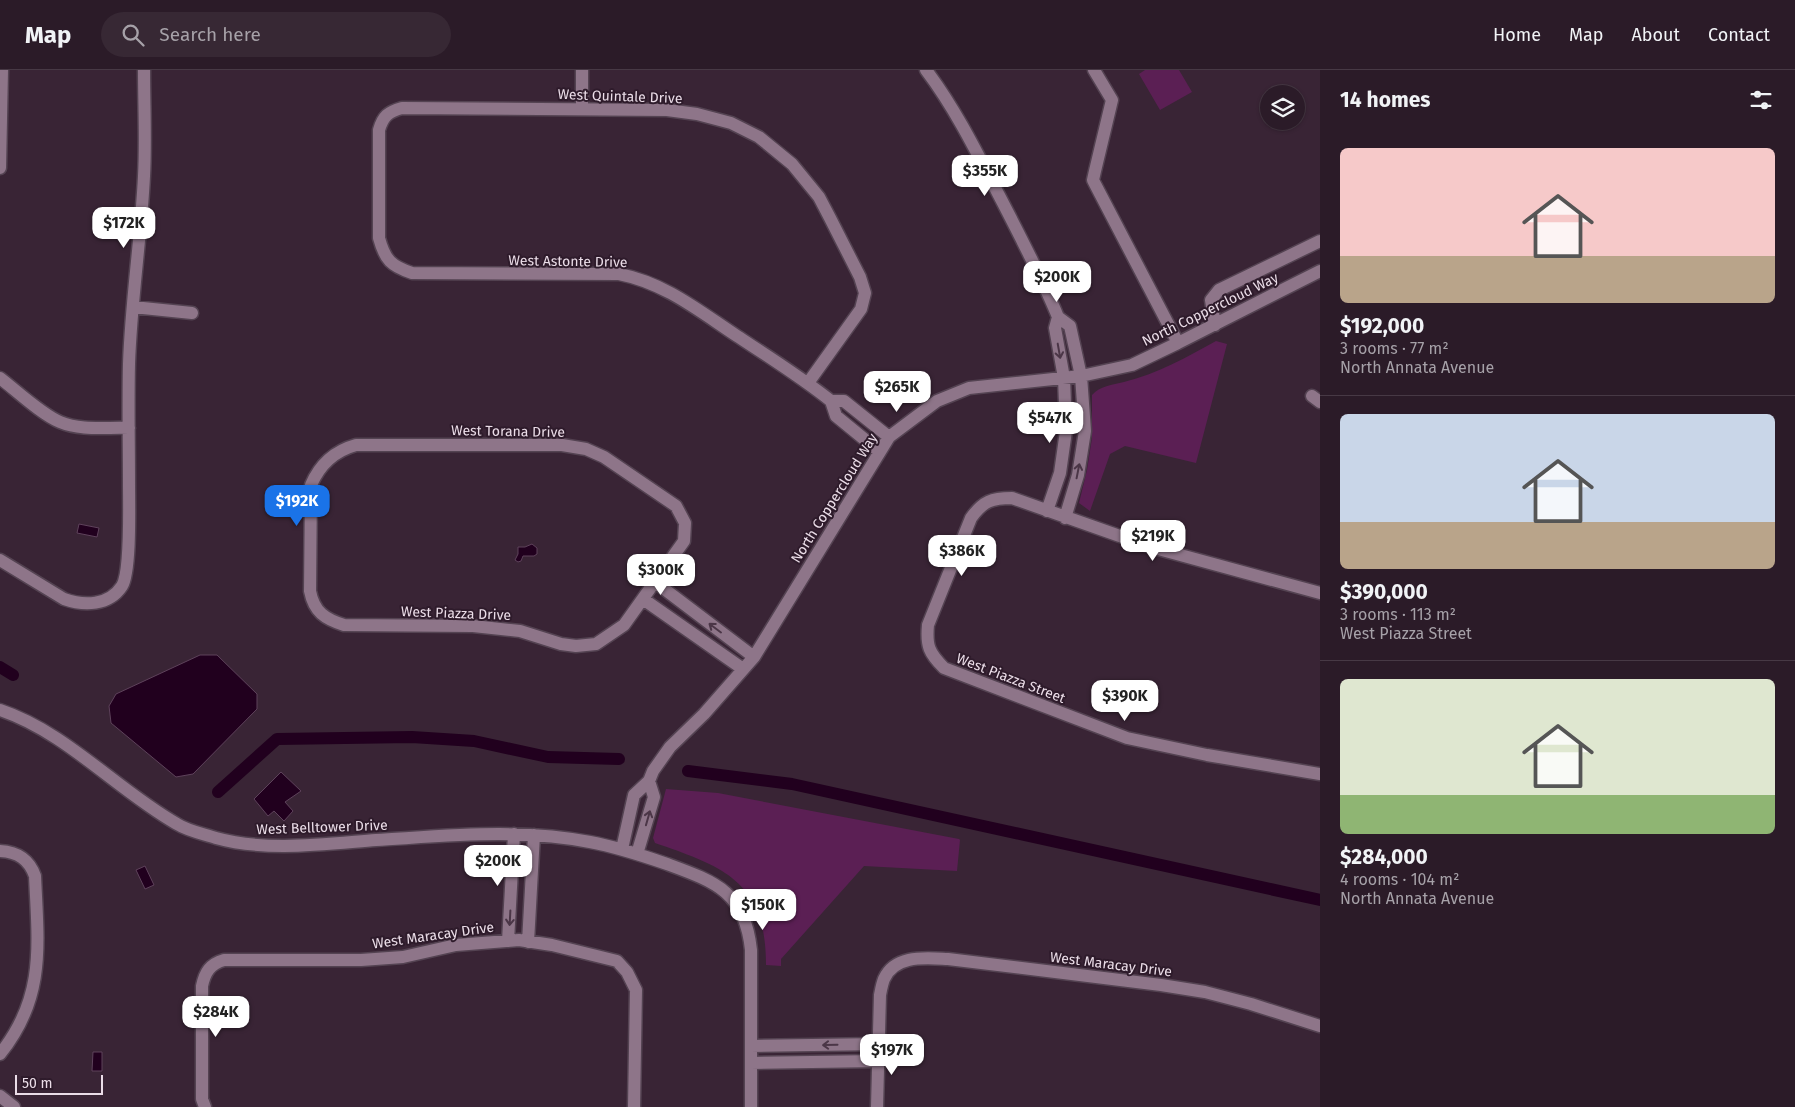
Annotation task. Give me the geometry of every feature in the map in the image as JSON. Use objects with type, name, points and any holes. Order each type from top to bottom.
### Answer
[{"type":"street","points":[[0,168],[2,70]]},
{"type":"street","points":[[0,560],[64,599],[76,603],[101,602],[114,594],[122,585],[127,572],[129,521],[129,364],[144,176],[144,70]]},
{"type":"street","points":[[582,70],[582,109]]},
{"type":"street","points":[[926,70],[945,95],[977,151],[1058,317],[1070,326],[1081,376],[1085,431],[1078,475],[1065,518]]},
{"type":"street","points":[[1094,70],[1112,100],[1093,180],[1094,184],[1178,343]]},
{"type":"street","name":"West Quintale Drive","points":[[390,262],[382,250],[378,238],[379,130],[386,113],[402,108],[667,110],[697,114],[731,124],[760,137],[792,164],[819,197],[860,277],[865,293],[861,309],[808,383]]},
{"type":"street","points":[[1215,325],[1212,300],[1219,290],[1320,240]]},
{"type":"street","name":"West Astonte Drive","points":[[390,262],[400,269],[412,273],[620,274],[639,278],[682,299],[808,383],[831,401],[836,416],[880,452]]},
{"type":"street","name":"North Coppercloud Way","points":[[622,849],[634,795],[649,781],[653,771],[670,747],[704,714],[754,657],[889,436],[937,401],[969,388],[1081,376],[1132,365],[1320,271]]},
{"type":"street","points":[[133,307],[192,313]]},
{"type":"street","points":[[1058,317],[1055,328],[1064,378],[1066,431],[1060,473],[1047,511],[1151,547],[1320,593]]},
{"type":"street","points":[[0,378],[51,418],[60,422],[80,427],[129,428]]},
{"type":"street","name":"West Astonte Drive","points":[[831,401],[844,401],[889,436]]},
{"type":"street","name":"West Torana Drive","points":[[318,611],[312,601],[310,591],[311,485],[317,472],[335,454],[344,448],[362,444],[562,445],[586,449],[604,457],[676,506],[685,523],[684,541],[655,582]]},
{"type":"street","name":"West Piazza Street","points":[[1047,511],[1012,498],[988,501],[978,507],[971,518],[928,625],[927,638],[930,652],[944,668],[1127,738],[1171,748],[1320,774]]},
{"type":"street","points":[[744,669],[642,599],[655,582],[754,657]]},
{"type":"street","name":"West Piazza Drive","points":[[318,611],[329,621],[344,625],[473,626],[520,631],[561,644],[576,646],[596,644],[624,625],[642,599]]},
{"type":"street","name":"West Belltower Drive","points":[[0,710],[20,717],[57,740],[178,825],[218,838],[253,845],[310,845],[429,837],[534,835],[588,841],[622,849],[705,878],[720,887],[736,902],[745,918],[750,934],[751,1107]]},
{"type":"street","points":[[637,854],[654,797],[649,781]]},
{"type":"street","points":[[508,941],[514,834]]},
{"type":"street","points":[[528,942],[534,835]]},
{"type":"street","points":[[0,851],[17,854],[26,859],[35,876],[38,949],[36,976],[29,1002],[19,1026],[0,1054]]},
{"type":"street","name":"West Maracay Drive","points":[[204,1107],[202,1099],[202,986],[204,976],[216,962],[224,960],[361,960],[403,957],[456,945],[508,941],[552,945],[617,961],[627,972],[636,990],[634,1107]]},
{"type":"street","name":"West Maracay Drive","points":[[878,1044],[880,995],[884,978],[895,966],[908,959],[924,958],[1160,984],[1205,992],[1251,1004],[1320,1026]]},
{"type":"street","points":[[751,1046],[878,1044],[877,1107]]},
{"type":"street","points":[[751,1063],[878,1061]]},
{"type":"street","points":[[0,1096],[14,1107]]},
{"type":"shaded area","points":[[1145,70],[1179,70],[1192,92],[1160,110],[1139,74]]},
{"type":"shaded area","points":[[1216,341],[1227,344],[1196,463],[1125,446],[1110,454],[1090,511],[1079,503],[1092,438],[1092,395],[1102,388],[1160,370]]},
{"type":"shaded area","points":[[79,524],[99,528],[97,537],[77,533]]},
{"type":"shaded area","points":[[532,544],[537,548],[537,554],[534,556],[523,556],[521,561],[518,562],[515,560],[518,554],[518,547]]},
{"type":"shaded area","points":[[200,655],[217,655],[257,694],[257,709],[193,774],[176,777],[111,723],[109,706],[116,694]]},
{"type":"shaded area","points":[[281,772],[301,791],[285,802],[293,811],[284,821],[274,811],[268,816],[254,799]]},
{"type":"shaded area","points":[[666,789],[718,793],[959,839],[957,871],[864,866],[781,959],[781,966],[766,965],[764,937],[758,914],[749,896],[737,882],[721,870],[655,843],[653,838]]},
{"type":"shaded area","points":[[145,866],[154,885],[145,889],[136,870]]},
{"type":"shaded area","points":[[93,1052],[102,1052],[102,1071],[92,1071]]},
{"type":"waterway","points":[[0,667],[13,675]]},
{"type":"waterway","points":[[218,792],[277,739],[412,737],[474,741],[548,757],[619,759]]},
{"type":"waterway","points":[[688,771],[792,784],[1320,900]]}]
